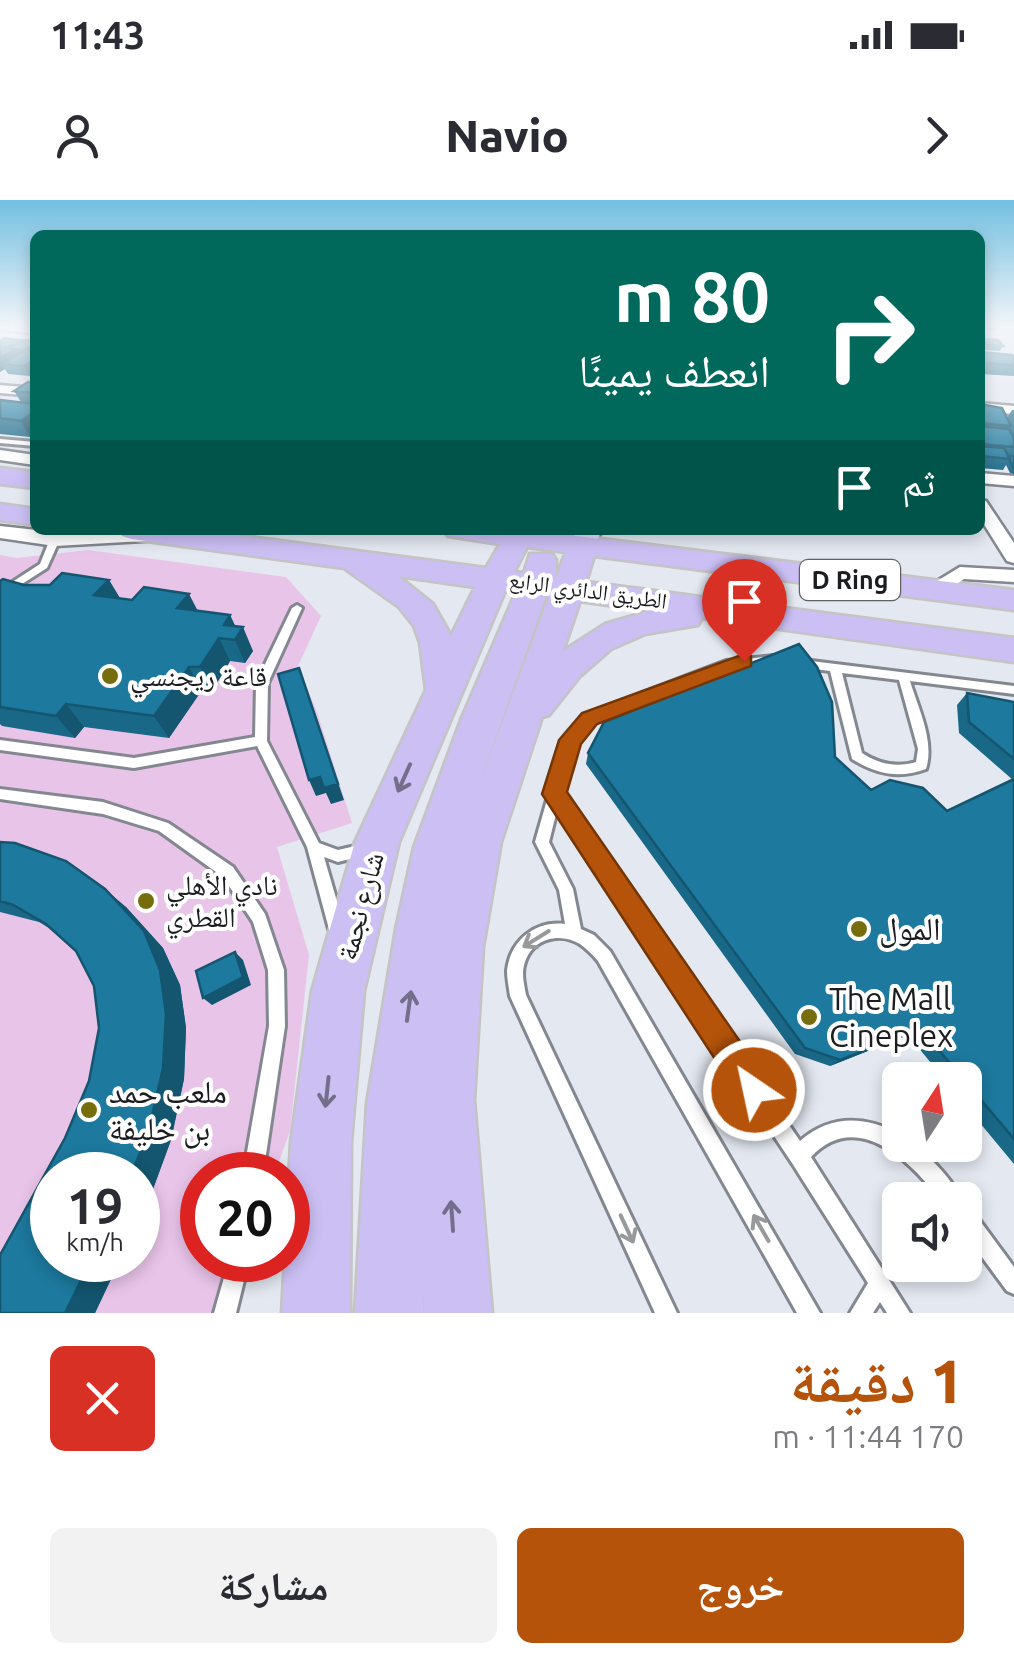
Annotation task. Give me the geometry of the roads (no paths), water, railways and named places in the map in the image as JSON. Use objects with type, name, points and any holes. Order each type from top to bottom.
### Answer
[{"type":"main road","points":[[0,476],[30,479]]},
{"type":"main road","points":[[0,495],[30,499]]},
{"type":"main road","points":[[0,512],[30,516]]},
{"type":"main road","name":"الطريق الدائري الرابع","points":[[170,535],[341,556],[544,555],[764,570],[1014,600]]},
{"type":"main road","points":[[337,535],[544,555],[1014,622]]},
{"type":"main road","name":"الطريق الدائري الرابع","points":[[475,535],[756,614],[1014,650]]},
{"type":"main road","points":[[666,535],[764,570]]},
{"type":"main road","points":[[458,1313],[445,1100],[458,947],[479,842],[516,732],[544,555]]},
{"type":"main road","points":[[390,1313],[396,1103],[420,929],[436,847],[544,555]]},
{"type":"main road","name":"شارع نجمة","points":[[316,1313],[321,1142],[338,991],[377,842],[444,689],[544,555]]},
{"type":"main road","points":[[341,556],[401,591],[426,614],[439,643],[444,689]]},
{"type":"main road","points":[[516,732],[576,657],[608,634],[645,622],[756,614]]},
{"type":"street","points":[[0,389],[30,392]]},
{"type":"street","points":[[985,408],[1014,410]]},
{"type":"street","points":[[0,455],[30,459]]},
{"type":"street","points":[[985,478],[1014,481]]},
{"type":"street","points":[[985,513],[1012,556],[1004,574]]},
{"type":"street","name":"الطريق الدائري الرابع","points":[[0,532],[55,539],[107,535]]},
{"type":"street","name":"الطريق الدائري الرابع","points":[[936,590],[960,573],[1004,574]]},
{"type":"lane","points":[[0,441],[30,444]]},
{"type":"lane","points":[[0,595],[44,566],[55,539]]},
{"type":"lane","points":[[297,608],[262,683],[261,740],[314,847],[336,924],[338,991]]},
{"type":"lane","points":[[574,932],[566,889],[542,842],[570,740],[582,725],[600,714],[744,661],[903,675],[1014,690]]},
{"type":"lane","points":[[835,668],[856,756],[871,766],[908,772],[922,766],[924,750],[903,675]]},
{"type":"lane","points":[[0,745],[134,763],[261,740]]},
{"type":"lane","points":[[0,794],[102,808],[163,827],[228,872],[260,920],[276,970],[277,1026],[256,1152]]},
{"type":"lane","points":[[554,794],[799,1156],[899,1313]]},
{"type":"lane","points":[[314,847],[338,856],[359,852],[377,842]]},
{"type":"lane","points":[[666,1313],[514,981],[514,967],[526,942],[549,930],[574,932],[604,956],[809,1313]]},
{"type":"lane","points":[[799,1156],[826,1131],[863,1128],[882,1136]]},
{"type":"lane","points":[[921,1162],[939,1182]]},
{"type":"lane","points":[[982,1240],[1014,1284]]},
{"type":"lane","points":[[225,1313],[233,1282]]},
{"type":"lane","points":[[861,1313],[879,1284]]},
{"type":"place","name":"قاعة ريجنسي","points":[[110,676]]},
{"type":"place","name":"نادي الأهلي القطري","points":[[146,901]]},
{"type":"place","name":"المول","points":[[859,929]]},
{"type":"place","name":"The Mall Cineplex","points":[[809,1017]]},
{"type":"place","name":"ملعب حمد بن خليفة","points":[[89,1110]]}]
